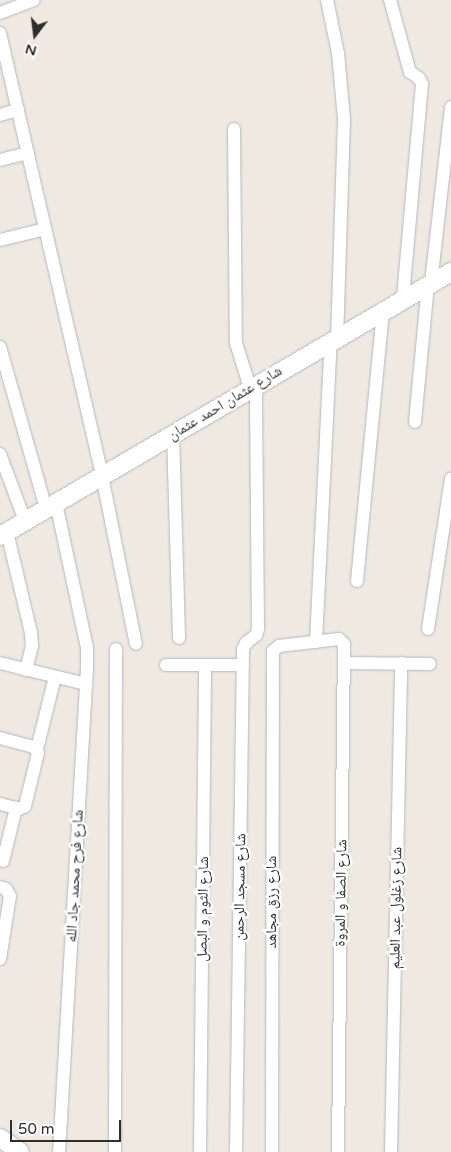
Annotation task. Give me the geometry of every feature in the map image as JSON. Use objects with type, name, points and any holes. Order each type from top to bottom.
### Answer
[{"type":"street","points":[[0,14],[33,0]]},
{"type":"street","points":[[316,642],[334,338],[344,119],[338,53],[327,0]]},
{"type":"street","points":[[390,0],[410,72],[419,78],[422,84],[403,299]]},
{"type":"street","points":[[0,33],[3,59],[18,110],[102,476],[136,644]]},
{"type":"street","points":[[415,422],[451,107]]},
{"type":"street","points":[[0,115],[18,110]]},
{"type":"street","points":[[234,129],[235,331],[238,352],[253,387]]},
{"type":"street","points":[[0,160],[28,153]]},
{"type":"street","points":[[0,240],[45,229]]},
{"type":"street","name":"شارع عثمان احمد عثمان","points":[[3,534],[334,338],[451,272]]},
{"type":"street","points":[[358,581],[383,311]]},
{"type":"street","name":"شارع فرح محمد جاد الله","points":[[0,347],[51,506],[87,647],[59,1152]]},
{"type":"street","name":"شارع مسجد الرحمن","points":[[236,1152],[243,646],[256,635],[258,630],[253,387]]},
{"type":"street","points":[[173,434],[179,638]]},
{"type":"street","points":[[0,454],[25,521]]},
{"type":"street","points":[[428,629],[451,479]]},
{"type":"street","points":[[3,534],[31,633],[32,646],[26,670]]},
{"type":"street","name":"شارع الصفا و المروة","points":[[316,642],[336,639],[341,640],[344,644],[338,1152]]},
{"type":"street","name":"شارع رزق مجاهد","points":[[272,1152],[273,653],[278,646],[316,642]]},
{"type":"street","points":[[115,1152],[116,649]]},
{"type":"street","points":[[0,663],[86,684]]},
{"type":"street","points":[[344,663],[430,664]]},
{"type":"street","name":"شارع زغلول عبد العليم","points":[[391,1152],[401,663]]},
{"type":"street","points":[[166,664],[243,665]]},
{"type":"street","name":"شارع الثوم و البصل","points":[[200,1152],[205,665]]},
{"type":"street","points":[[0,804],[21,809],[27,804],[37,749],[55,677]]},
{"type":"street","points":[[0,738],[37,749]]},
{"type":"street","points":[[3,861],[16,808]]},
{"type":"street","points":[[0,887],[6,889],[10,896],[0,959]]},
{"type":"street","points":[[0,1138],[20,1152]]}]
